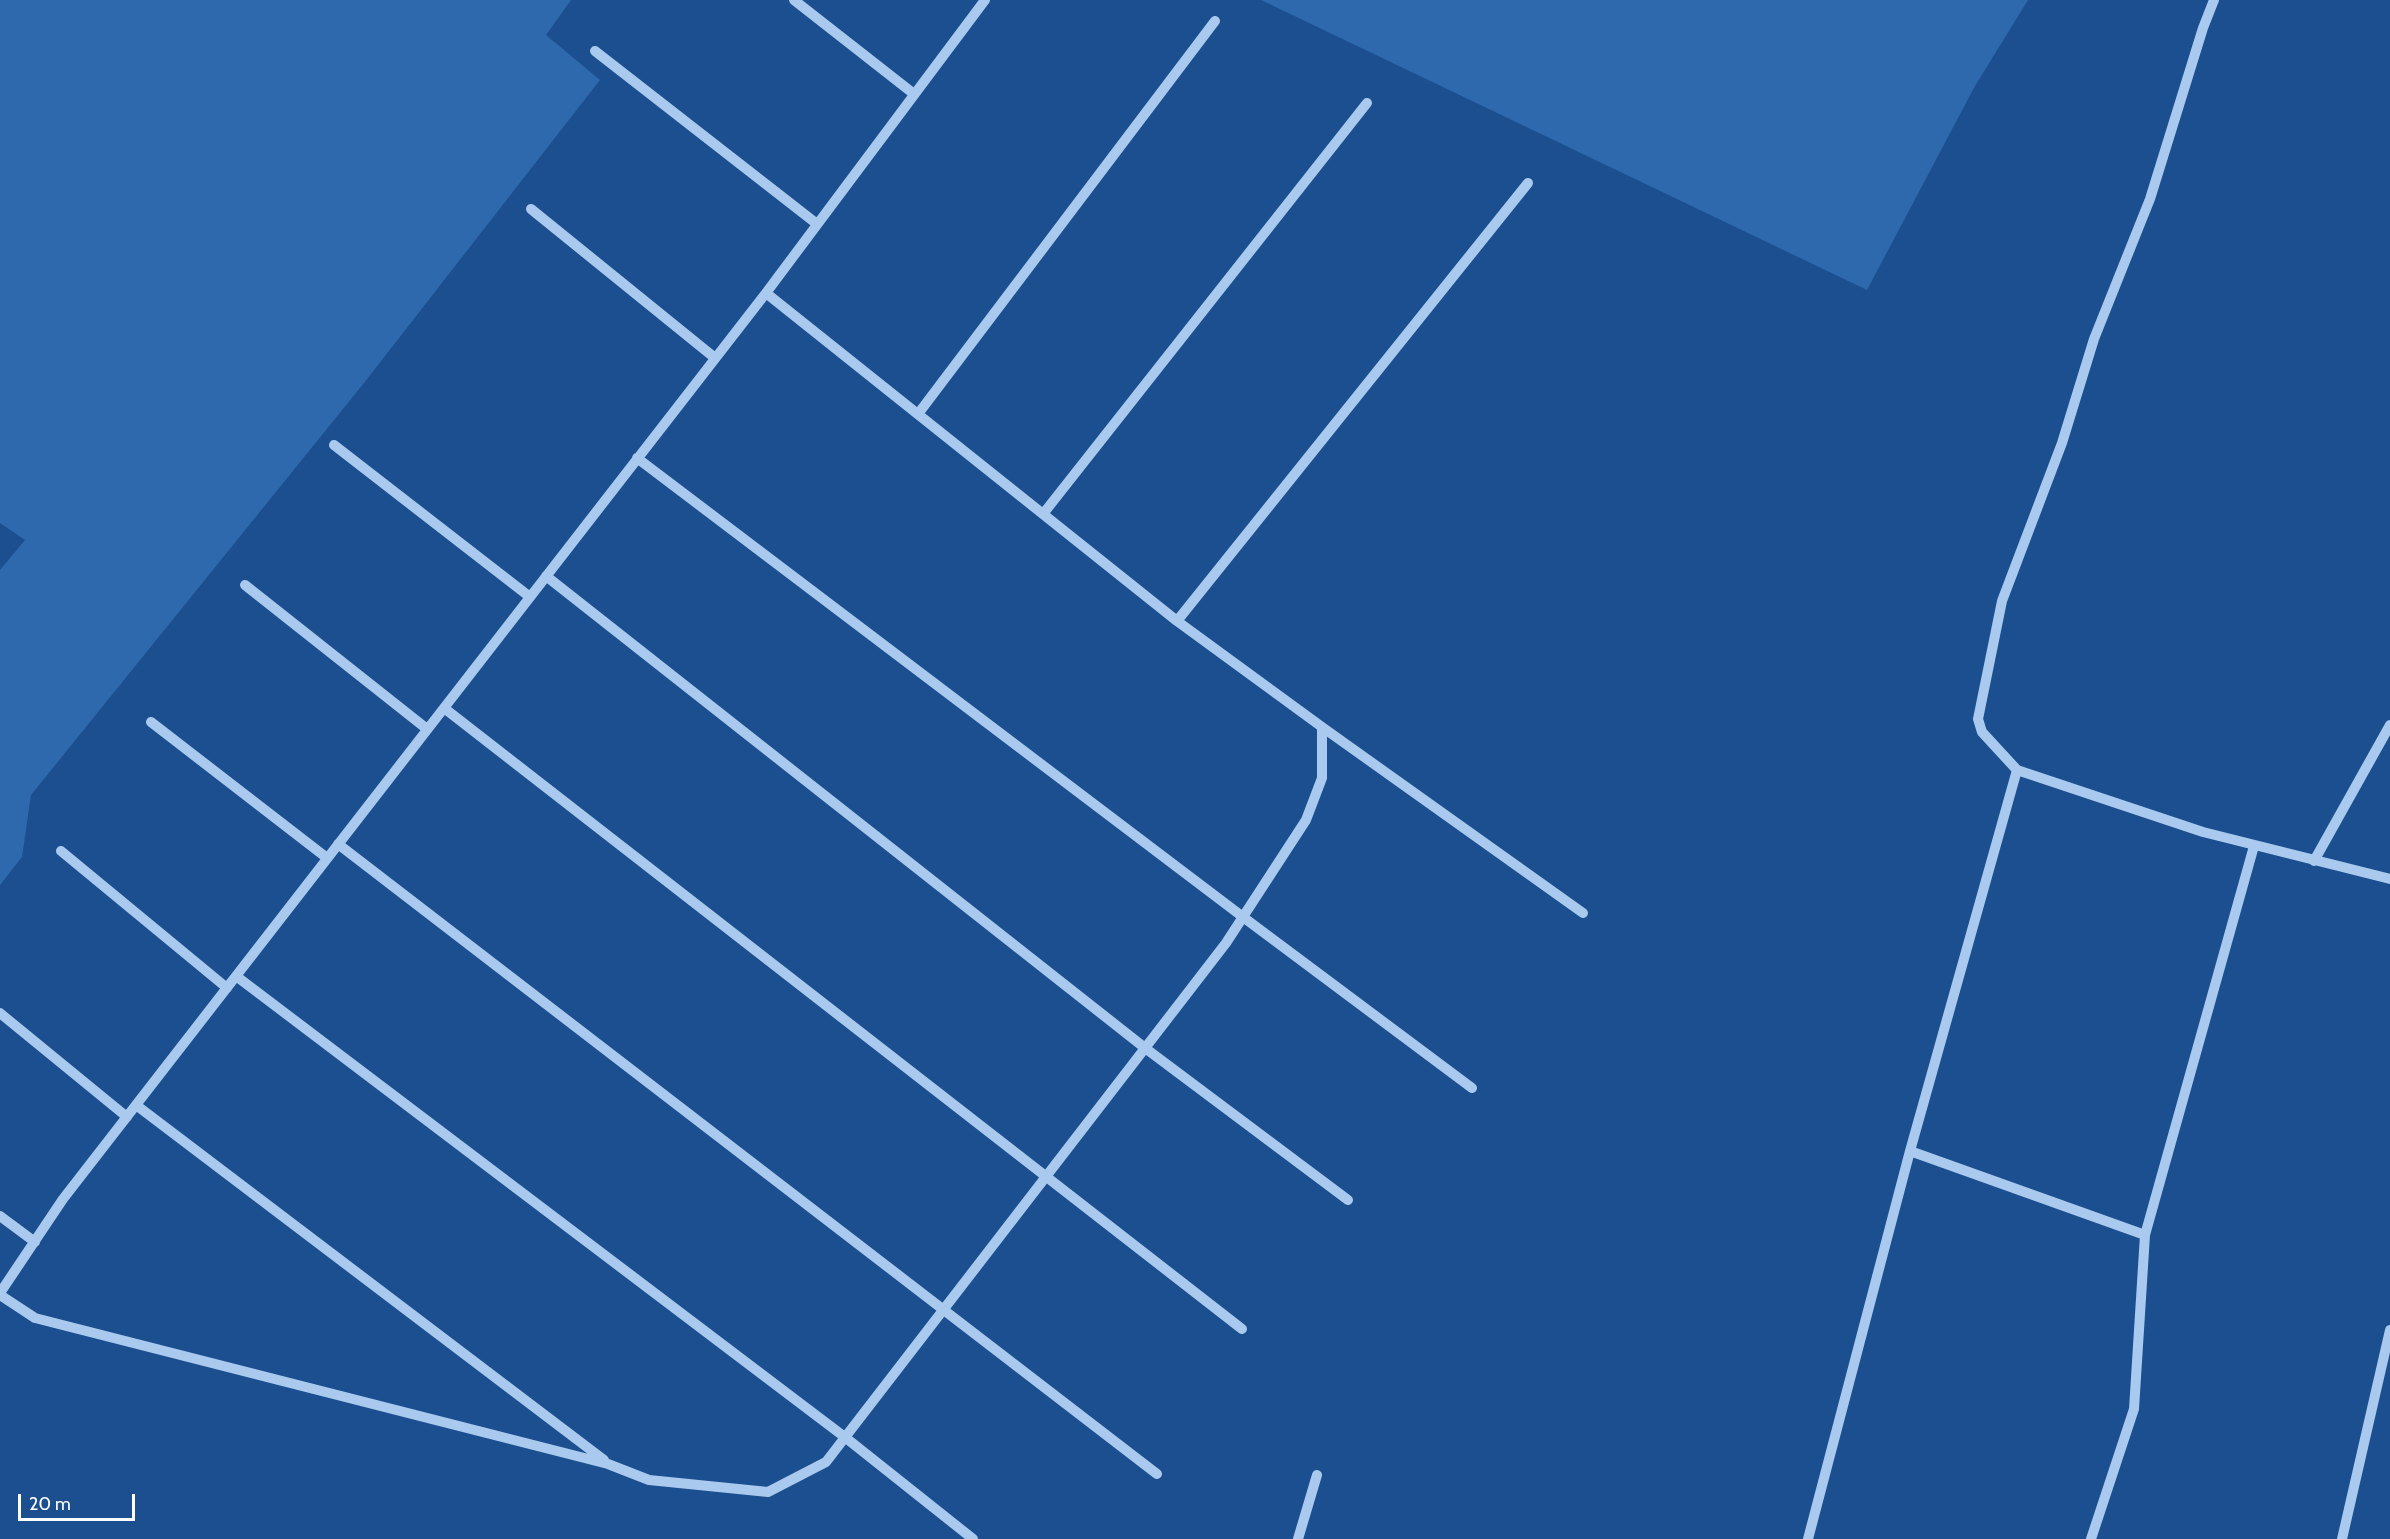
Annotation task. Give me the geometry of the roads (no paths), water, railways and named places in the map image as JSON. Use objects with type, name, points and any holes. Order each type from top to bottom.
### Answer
[{"type":"street","points":[[794,0],[914,94]]},
{"type":"street","points":[[985,0],[766,293],[63,1199],[0,1294],[35,1318],[608,1464],[649,1480],[768,1492],[826,1462],[1226,943],[1306,820],[1322,778],[1322,727]]},
{"type":"street","points":[[2214,0],[2203,28],[2150,199],[2094,339],[2062,443],[2001,601],[1978,719],[1982,732],[2017,770],[2203,832],[2390,879]]},
{"type":"street","points":[[918,414],[1215,21]]},
{"type":"street","points":[[596,51],[817,224]]},
{"type":"street","points":[[1043,514],[1367,103]]},
{"type":"street","points":[[1177,621],[1528,183]]},
{"type":"street","points":[[531,209],[715,358]]},
{"type":"street","points":[[766,293],[1177,621],[1583,913]]},
{"type":"street","points":[[334,445],[530,597]]},
{"type":"street","points":[[637,458],[1472,1088]]},
{"type":"street","points":[[546,576],[1145,1048],[1348,1200]]},
{"type":"street","points":[[245,585],[428,729]]},
{"type":"street","points":[[444,708],[1242,1329]]},
{"type":"street","points":[[151,722],[327,858]]},
{"type":"street","points":[[2314,861],[2390,725]]},
{"type":"street","points":[[1808,1539],[1910,1151],[2017,770]]},
{"type":"street","points":[[338,844],[1157,1474]]},
{"type":"street","points":[[2091,1539],[2134,1409],[2145,1235],[2254,846]]},
{"type":"street","points":[[61,851],[226,988]]},
{"type":"street","points":[[236,976],[846,1438],[973,1539]]},
{"type":"street","points":[[0,1013],[127,1117]]},
{"type":"street","points":[[136,1105],[608,1464]]},
{"type":"street","points":[[1910,1151],[2145,1235]]},
{"type":"street","points":[[0,1216],[35,1242]]},
{"type":"street","points":[[2342,1539],[2390,1330]]},
{"type":"street","points":[[1298,1539],[1317,1475]]}]
